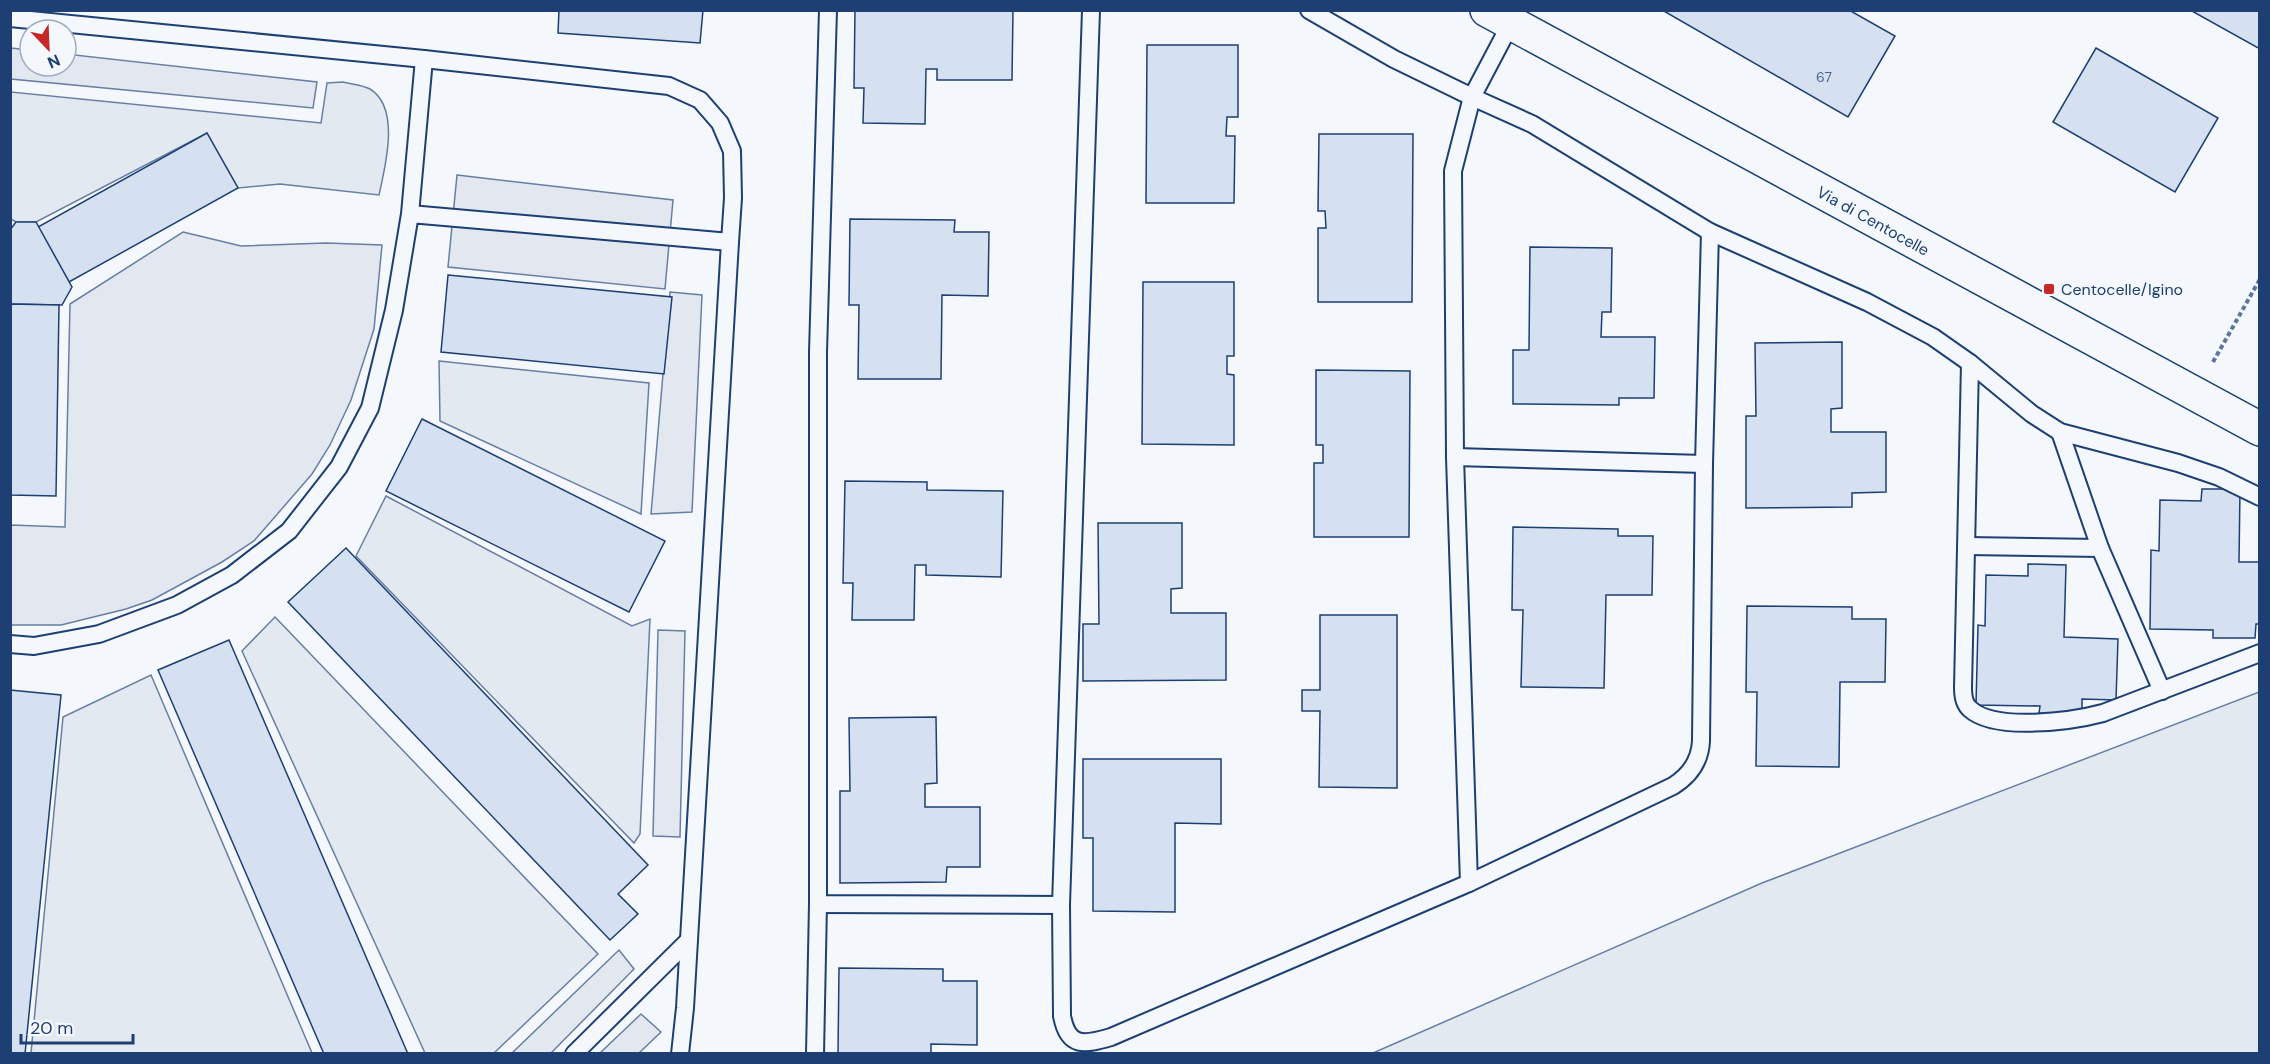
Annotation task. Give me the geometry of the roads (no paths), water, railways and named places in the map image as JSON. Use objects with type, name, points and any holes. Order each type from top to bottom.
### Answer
[{"type":"street","name":"Via di Centocelle","points":[[1499,17],[2259,429]]},
{"type":"lane","points":[[815,1053],[818,904],[818,352],[828,10]]},
{"type":"lane","points":[[1091,10],[1061,905],[1062,1016],[1064,1028],[1069,1037],[1078,1042],[1094,1042],[1111,1037],[1469,882],[1673,786],[1693,767],[1698,757],[1701,741],[1704,464],[1710,232]]},
{"type":"lane","points":[[1309,10],[1394,59],[1532,124],[1710,232],[1889,313],[1934,337],[2032,414],[2061,432],[2178,463],[2219,477],[2259,497]]},
{"type":"lane","points":[[1469,882],[1455,457],[1453,171],[1472,97],[1499,17]]},
{"type":"lane","points":[[10,18],[669,86],[700,100],[720,123],[732,151],[733,198],[685,1008],[680,1053]]},
{"type":"lane","points":[[10,644],[34,646],[99,634],[177,605],[232,575],[289,531],[339,467],[370,408],[394,310],[410,214],[424,59]]},
{"type":"lane","points":[[410,214],[730,242]]},
{"type":"lane","points":[[1970,363],[1963,688],[1968,708],[1987,718],[2007,722],[2065,721],[2103,712],[2259,653]]},
{"type":"lane","points":[[2061,432],[2100,548],[2162,691]]},
{"type":"lane","points":[[1455,457],[1704,464]]},
{"type":"lane","points":[[1967,546],[2100,548]]},
{"type":"lane","points":[[818,904],[1061,905]]},
{"type":"lane","points":[[574,1053],[689,940]]},
{"type":"place","name":"Centocelle/Igino","points":[[2049,289]]}]
